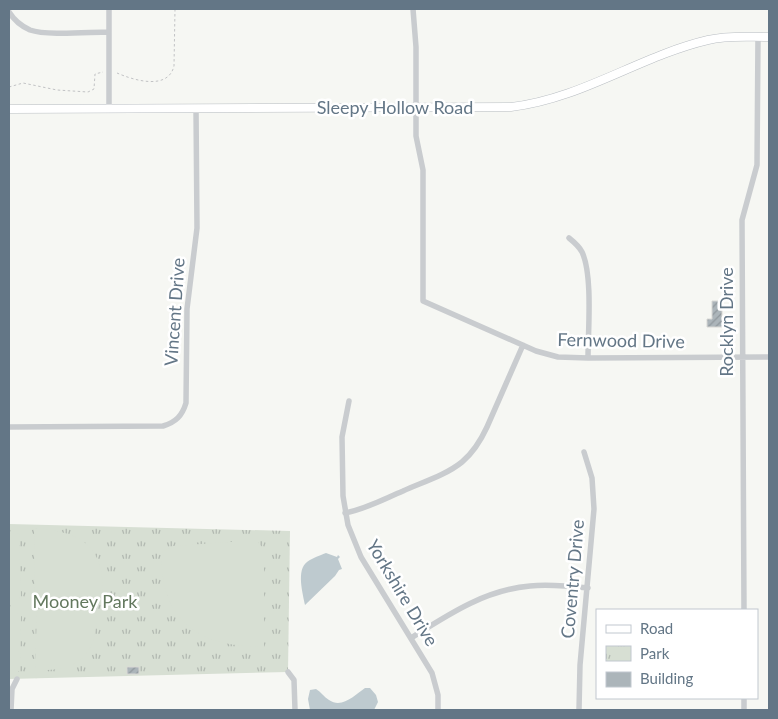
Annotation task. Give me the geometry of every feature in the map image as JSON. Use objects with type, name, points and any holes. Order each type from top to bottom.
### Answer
[{"type":"street","points":[[109,9],[109,108]]},
{"type":"street","points":[[413,9],[416,47],[416,108]]},
{"type":"street","points":[[9,12],[24,27],[40,32],[109,32]]},
{"type":"street","name":"Rocklyn Drive","points":[[744,609],[742,220],[758,165],[758,37]]},
{"type":"street","name":"Sleepy Hollow Road","points":[[9,109],[510,107],[530,105],[565,96],[680,48],[720,38],[769,37]]},
{"type":"street","name":"Vincent Drive","points":[[9,427],[163,426],[176,420],[184,410],[186,403],[187,309],[197,228],[196,108]]},
{"type":"street","name":"Fernwood Drive","points":[[416,108],[416,136],[423,170],[423,301],[550,355],[588,358],[769,357]]},
{"type":"street","points":[[568,238],[579,247],[586,265],[588,280],[588,358]]},
{"type":"street","points":[[346,513],[365,508],[441,475],[470,455],[482,438],[523,345]]},
{"type":"street","name":"Yorkshire Drive","points":[[349,401],[342,436],[342,484],[346,513],[353,540],[361,557],[432,673],[438,695],[438,710]]},
{"type":"street","name":"Coventry Drive","points":[[579,710],[580,665],[594,500],[592,478],[584,452]]},
{"type":"street","points":[[411,638],[458,608],[493,593],[530,586],[549,585],[588,588]]},
{"type":"street","points":[[288,672],[294,680],[295,710]]},
{"type":"street","points":[[11,710],[12,689],[17,679]]},
{"type":"green space","name":"Mooney Park","points":[[9,524],[290,531],[288,672],[9,679]]},
{"type":"green space","points":[[34,528],[67,534],[89,546],[96,556],[100,568],[103,583],[103,601],[42,601],[35,596]]},
{"type":"green space","points":[[19,533],[21,597],[16,600],[9,600],[9,534]]},
{"type":"green space","points":[[258,542],[264,550],[264,647],[232,644],[204,636],[182,620],[173,608],[166,592],[161,553],[173,546]]},
{"type":"green space","points":[[96,609],[94,638],[90,649],[83,657],[64,668],[35,670],[37,613],[40,610]]},
{"type":"green space","points":[[9,611],[15,611],[21,616],[20,671],[9,671]]},
{"type":"shaded area","points":[[326,553],[340,557],[338,559],[342,569],[305,605],[301,582],[304,566],[311,559]]},
{"type":"shaded area","points":[[365,688],[370,688],[376,695],[378,702],[374,710],[310,710],[308,699],[310,690],[316,689],[329,700],[339,703],[348,700]]},
{"type":"building","points":[[712,301],[722,301],[722,319],[725,319],[723,327],[707,327],[707,319],[712,319]]},
{"type":"building","points":[[127,667],[139,667],[139,674],[127,674]]}]
